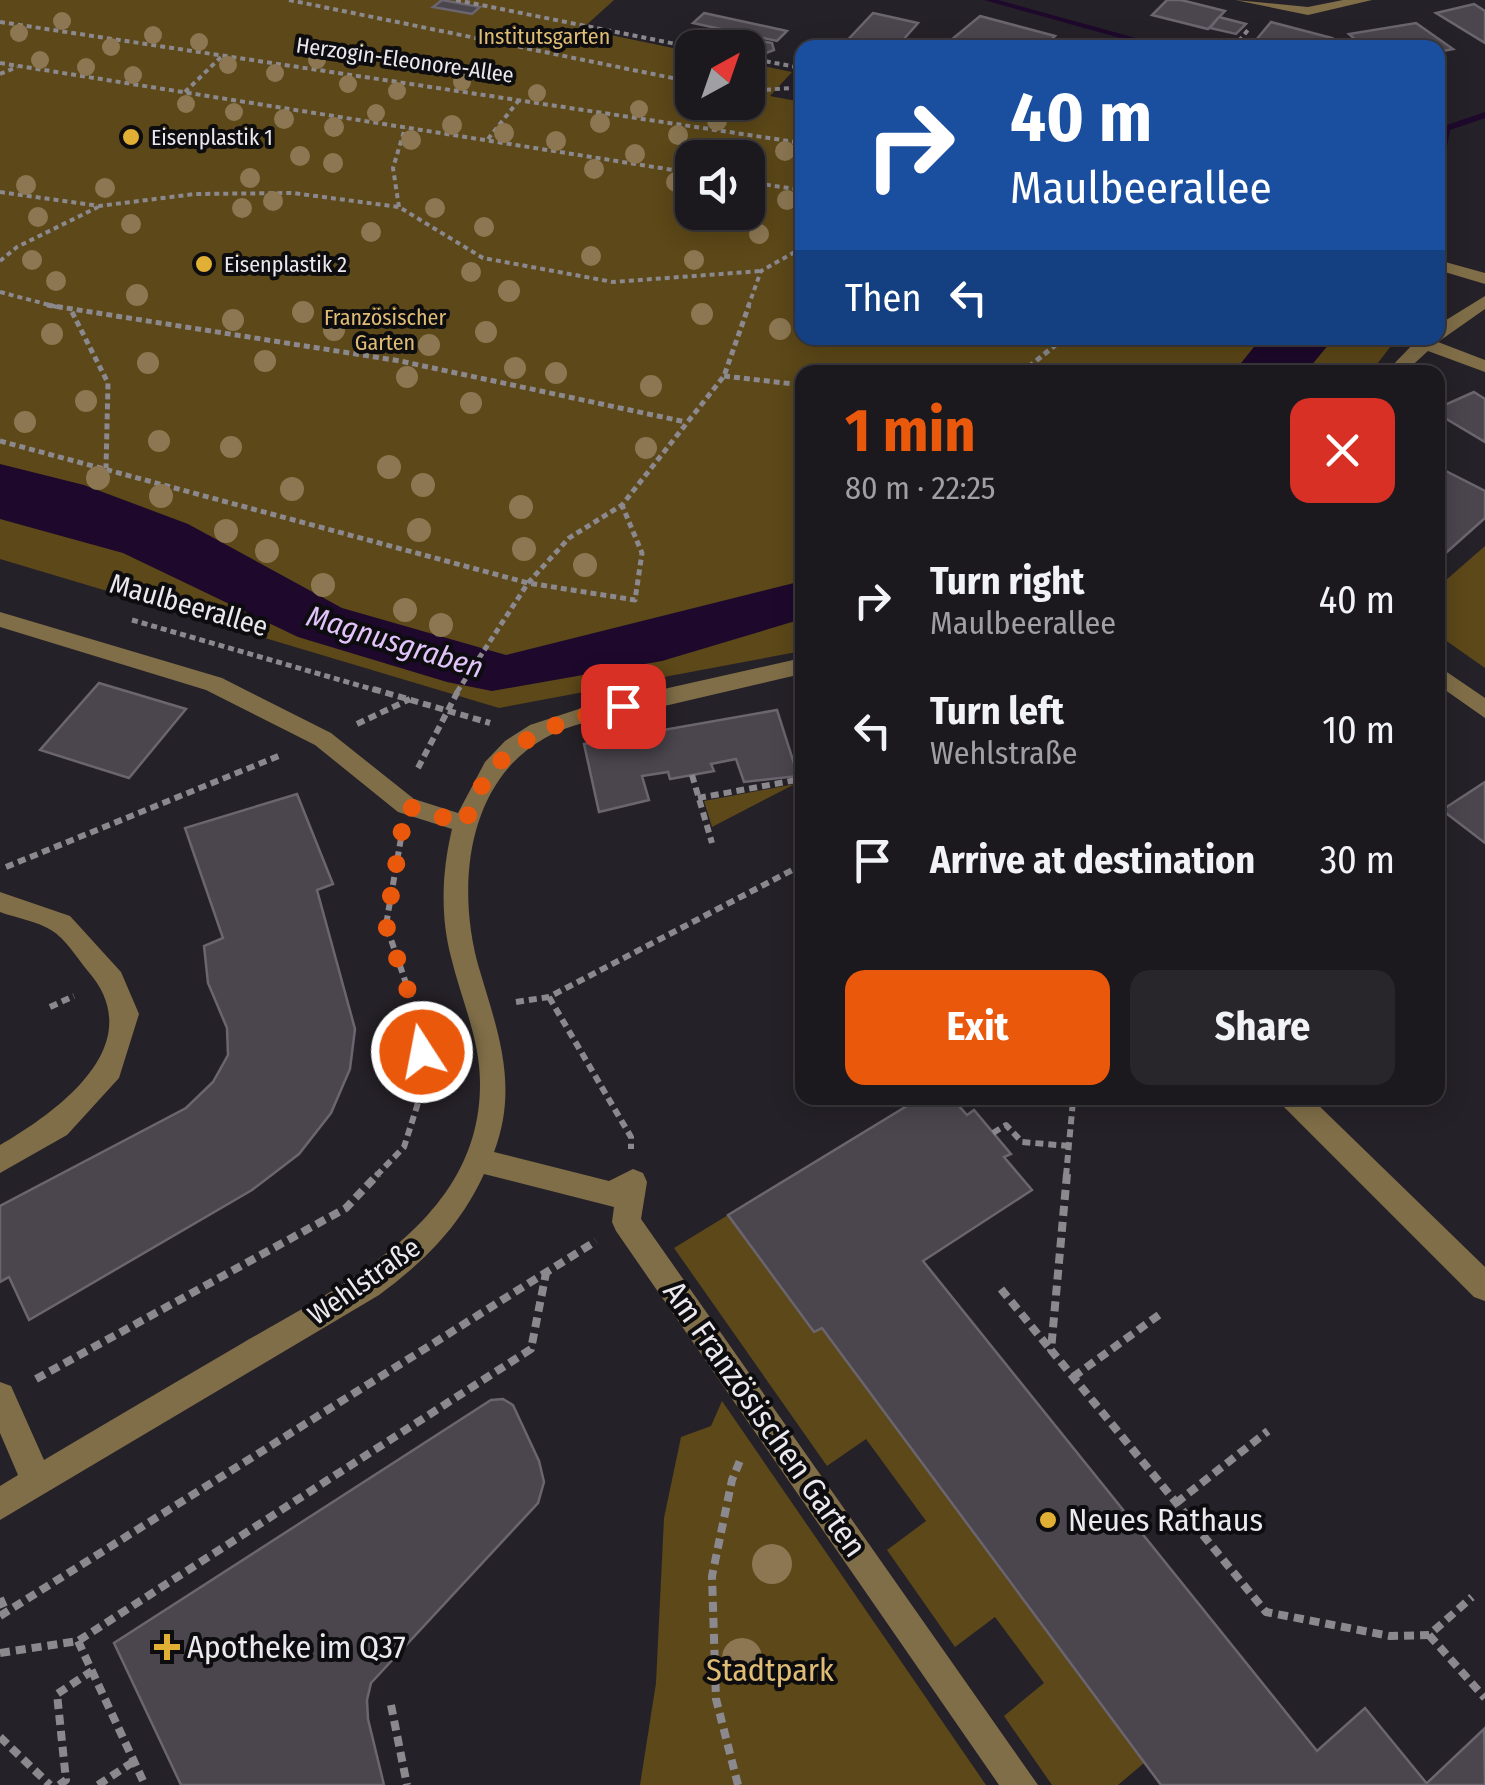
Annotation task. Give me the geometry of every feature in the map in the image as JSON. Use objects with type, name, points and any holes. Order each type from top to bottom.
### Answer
[{"type":"street","points":[[1242,0],[1308,11],[1365,0]]},
{"type":"street","points":[[1445,266],[1485,278]]},
{"type":"street","points":[[1445,327],[1485,301]]},
{"type":"street","points":[[1445,340],[1485,366]]},
{"type":"street","points":[[1403,365],[1424,345]]},
{"type":"street","points":[[0,619],[214,684],[323,740],[406,806],[465,824]]},
{"type":"street","name":"Wehlstraße","points":[[0,1504],[387,1270],[445,1217],[477,1160],[487,1132],[494,1091],[490,1046],[476,1007],[455,900],[465,824],[472,802],[495,766],[536,732],[587,714],[795,668]]},
{"type":"street","points":[[1445,679],[1485,710]]},
{"type":"street","points":[[0,902],[61,922],[112,980],[126,1014],[108,1070],[56,1126],[0,1160]]},
{"type":"street","points":[[1300,1105],[1485,1287]]},
{"type":"street","points":[[477,1160],[612,1195],[632,1182]]},
{"type":"street","points":[[626,1222],[632,1182]]},
{"type":"street","name":"Am Französischen Garten","points":[[626,1222],[1020,1785]]},
{"type":"street","points":[[0,1398],[37,1482]]},
{"type":"path","points":[[289,0],[675,79]]},
{"type":"path","points":[[456,0],[675,44]]},
{"type":"path","name":"Herzogin-Eleonore-Allee","points":[[0,22],[795,142]]},
{"type":"path","points":[[184,93],[222,55]]},
{"type":"path","points":[[765,61],[795,67]]},
{"type":"path","points":[[0,64],[675,170]]},
{"type":"path","points":[[0,74],[18,66]]},
{"type":"path","points":[[765,90],[791,88]]},
{"type":"path","points":[[488,140],[520,100]]},
{"type":"path","points":[[399,207],[393,168],[406,128]]},
{"type":"path","points":[[765,185],[795,189]]},
{"type":"path","points":[[0,192],[99,206],[195,194],[293,193],[399,207],[483,258],[613,282],[762,272],[795,252]]},
{"type":"path","points":[[0,261],[17,247],[99,206]]},
{"type":"path","points":[[0,1398],[346,1208],[404,1147],[425,1082],[418,1021],[386,925],[406,806],[417,770],[448,707],[528,582],[569,538],[622,505],[724,376],[762,272]]},
{"type":"path","points":[[0,292],[72,311],[400,360],[687,422]]},
{"type":"path","points":[[72,311],[108,383],[106,468]]},
{"type":"path","points":[[1031,365],[1055,345]]},
{"type":"path","points":[[724,376],[795,384]]},
{"type":"path","points":[[0,440],[528,582],[635,600],[642,553],[622,505]]},
{"type":"path","name":"Maulbeerallee","points":[[131,620],[536,732]]},
{"type":"path","points":[[0,870],[323,740],[411,699]]},
{"type":"path","points":[[692,775],[712,843]]},
{"type":"path","points":[[698,798],[795,780]]},
{"type":"path","points":[[476,1007],[549,997],[795,869]]},
{"type":"path","points":[[549,997],[631,1137],[632,1182]]},
{"type":"path","points":[[1051,1350],[1072,1105]]},
{"type":"path","points":[[993,1134],[1006,1125],[1022,1142],[1069,1146]]},
{"type":"path","points":[[0,1598],[3,1614],[626,1222]]},
{"type":"path","points":[[0,1653],[78,1641],[531,1348],[546,1272]]},
{"type":"path","points":[[1001,1289],[1266,1612],[1390,1636],[1429,1634],[1472,1598]]},
{"type":"path","points":[[1073,1377],[1164,1312]]},
{"type":"path","points":[[738,1785],[716,1698],[712,1576],[732,1480],[760,1410]]},
{"type":"path","points":[[1176,1503],[1268,1431]]},
{"type":"path","points":[[1429,1634],[1485,1698]]},
{"type":"path","points":[[78,1641],[145,1785]]},
{"type":"path","points":[[59,1785],[66,1780],[57,1694],[92,1671]]},
{"type":"path","points":[[391,1705],[408,1785]]},
{"type":"path","points":[[0,1736],[50,1785]]},
{"type":"path","points":[[98,1785],[133,1762]]},
{"type":"green space","name":"Französischer Garten","points":[[0,0],[614,0],[582,29],[675,48],[675,120],[765,120],[765,66],[792,72],[770,96],[795,101],[795,345],[1392,345],[1376,365],[795,365],[795,652],[499,708],[0,559]]},
{"type":"green space","points":[[1485,546],[1485,668],[1445,640],[1445,581]]},
{"type":"green space","points":[[795,784],[712,827],[704,801]]},
{"type":"green space","points":[[728,1215],[814,1332],[822,1328],[1144,1763],[1118,1785],[1052,1785],[1004,1716],[1044,1683],[995,1617],[955,1647],[887,1550],[926,1521],[866,1439],[827,1466],[674,1248]]},
{"type":"green space","name":"Stadtpark","points":[[722,1401],[986,1785],[640,1785],[656,1683],[664,1518],[681,1437],[711,1426]]},
{"type":"water","points":[[1255,345],[1328,345],[1312,365],[1240,365]]},
{"type":"water","name":"Magnusgraben","points":[[0,464],[84,485],[188,524],[342,608],[506,655],[795,583],[795,621],[662,661],[492,691],[447,682],[298,637],[123,553],[0,519]]},
{"type":"building","points":[[442,0],[480,7],[472,14],[433,7]]},
{"type":"building","points":[[1167,0],[1225,11],[1208,29],[1152,15]]},
{"type":"building","points":[[1474,4],[1485,11],[1485,43],[1436,13]]},
{"type":"building","points":[[704,13],[787,31],[777,41],[765,38],[765,30],[726,30],[693,23]]},
{"type":"building","points":[[873,13],[918,23],[903,40],[848,40]]},
{"type":"building","points":[[980,16],[1055,36],[1051,40],[951,40]]},
{"type":"building","points":[[1219,17],[1246,24],[1236,34],[1210,28]]},
{"type":"building","points":[[1271,22],[1332,38],[1331,40],[1256,40]]},
{"type":"building","points":[[1416,23],[1440,40],[1356,40],[1349,34]]},
{"type":"building","points":[[765,42],[772,43],[774,50],[765,53]]},
{"type":"building","points":[[1474,392],[1485,399],[1485,442],[1445,418],[1445,405]]},
{"type":"building","points":[[1445,471],[1485,491],[1485,518],[1445,554]]},
{"type":"building","points":[[99,683],[186,709],[129,778],[40,750]]},
{"type":"building","points":[[777,710],[795,776],[744,782],[736,759],[711,764],[714,771],[670,779],[668,772],[642,776],[649,800],[599,812],[584,744]]},
{"type":"building","points":[[1485,782],[1485,843],[1445,812],[1445,808]]},
{"type":"building","points":[[297,794],[333,884],[317,890],[355,1029],[350,1069],[331,1113],[299,1154],[252,1190],[29,1320],[9,1277],[0,1282],[0,1206],[186,1108],[213,1082],[228,1055],[227,1028],[208,983],[204,946],[223,938],[185,828]]},
{"type":"building","name":"Neues Rathaus","points":[[909,1105],[958,1105],[967,1115],[974,1110],[1011,1154],[1004,1157],[1032,1190],[923,1261],[1317,1751],[1365,1708],[1428,1785],[1161,1785],[822,1328],[814,1332],[728,1215]]},
{"type":"building","points":[[503,1399],[513,1405],[539,1461],[544,1482],[538,1503],[371,1683],[368,1719],[384,1785],[181,1785],[114,1643],[491,1400]]},
{"type":"building","points":[[1484,1729],[1485,1785],[1428,1785],[1427,1783]]},
{"type":"waterway","points":[[988,0],[1138,40]]},
{"type":"waterway","points":[[1446,128],[1485,115]]},
{"type":"waterway","points":[[1445,133],[1446,128]]},
{"type":"place","name":"Eisenplastik 1","points":[[131,137]]},
{"type":"place","name":"Eisenplastik 2","points":[[204,264]]},
{"type":"place","name":"Neues Rathaus","points":[[1048,1520]]},
{"type":"place","name":"Apotheke im Q37","points":[[167,1647]]},
{"type":"route","points":[[422,1052],[418,1021],[386,925],[406,806],[465,824],[472,802],[495,766],[536,732],[623,706]]},
{"type":"park label","name":"Institutsgarten","points":[[544,36]]}]
